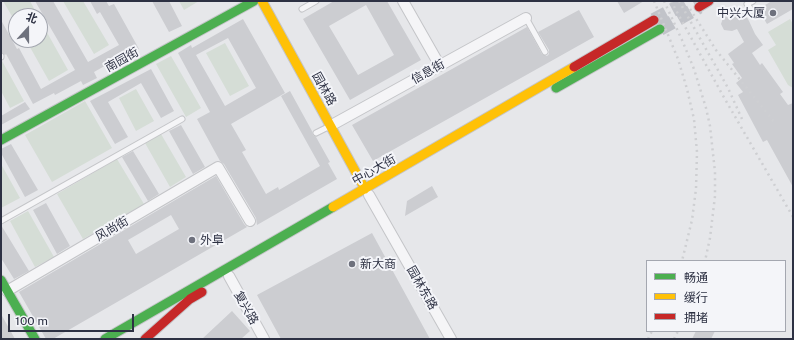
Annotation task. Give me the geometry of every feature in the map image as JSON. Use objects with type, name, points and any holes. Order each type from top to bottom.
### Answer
[{"type":"main road","name":"南园街","points":[[1,140],[254,1]]},
{"type":"main road","name":"园林路","points":[[262,1],[367,192]]},
{"type":"main road","points":[[699,7],[709,1]]},
{"type":"main road","name":"中心大街","points":[[145,339],[190,299],[654,20]]},
{"type":"main road","points":[[549,92],[660,29]]},
{"type":"main road","name":"中心大街","points":[[105,339],[367,192],[535,100]]},
{"type":"main road","points":[[1,280],[35,339]]},
{"type":"street","points":[[403,1],[440,66]]},
{"type":"street","name":"信息街","points":[[330,126],[526,18]]},
{"type":"street","name":"风尚街","points":[[7,291],[218,167],[250,221]]},
{"type":"street","name":"园林东路","points":[[367,192],[450,339]]},
{"type":"street","name":"复兴路","points":[[229,276],[261,338]]},
{"type":"lane","points":[[302,9],[316,1]]},
{"type":"lane","points":[[752,11],[747,4],[753,1]]},
{"type":"lane","points":[[526,18],[545,52]]},
{"type":"lane","points":[[1,221],[182,119]]},
{"type":"lane","points":[[316,133],[330,126]]},
{"type":"shaded area","points":[[3,1],[30,1],[34,8],[8,8],[8,9]]},
{"type":"shaded area","points":[[63,1],[83,1],[109,45],[94,54]]},
{"type":"shaded area","points":[[179,1],[199,1],[184,10]]},
{"type":"shaded area","points":[[790,19],[793,24],[793,88],[788,85],[768,50],[776,45],[768,32]]},
{"type":"shaded area","points":[[48,34],[68,70],[49,81],[30,48],[48,48]]},
{"type":"shaded area","points":[[225,43],[249,86],[230,96],[206,53]]},
{"type":"shaded area","points":[[171,56],[201,108],[186,117],[156,64]]},
{"type":"shaded area","points":[[1,59],[24,101],[10,108],[1,91]]},
{"type":"shaded area","points":[[136,89],[154,121],[136,131],[119,98]]},
{"type":"shaded area","points":[[85,101],[112,148],[52,182],[25,135]]},
{"type":"shaded area","points":[[161,134],[186,177],[170,187],[145,143]]},
{"type":"shaded area","points":[[117,159],[144,204],[83,239],[57,194]]},
{"type":"shaded area","points":[[1,164],[20,198],[1,208]]},
{"type":"shaded area","points":[[28,211],[54,257],[35,267],[10,221]]},
{"type":"building","points":[[35,1],[53,1],[88,62],[119,45],[100,12],[97,14],[90,1],[106,1],[109,6],[114,4],[139,49],[125,57],[124,55],[94,72],[97,78],[83,85],[81,81],[55,95],[54,93],[33,104],[6,54],[5,55],[1,52],[1,20],[8,33],[8,48],[19,48],[41,89],[75,70],[48,23],[48,8],[39,8]]},
{"type":"building","points":[[152,1],[169,1],[182,26],[169,32]]},
{"type":"building","points":[[334,1],[387,1],[421,60],[350,100],[303,19]],"holes":[[[366,5],[394,55],[358,75],[329,26]]]},
{"type":"building","points":[[617,1],[644,1],[624,13]]},
{"type":"building","name":"中兴大厦","points":[[772,1],[793,1],[793,9],[767,24],[758,9]]},
{"type":"building","points":[[741,7],[755,34],[763,45],[752,53],[760,65],[762,63],[783,92],[780,94],[788,105],[793,103],[793,187],[767,140],[763,142],[738,95],[743,92],[736,83],[742,78],[732,64],[734,63],[728,54],[744,42],[737,29],[732,31],[724,30],[721,24],[723,18]]},
{"type":"building","points":[[579,10],[594,37],[373,161],[352,125],[527,27],[542,54],[547,56],[549,54],[549,50],[538,32]]},
{"type":"building","points":[[243,19],[285,93],[231,124],[246,150],[242,152],[266,194],[278,187],[279,190],[320,166],[281,96],[290,91],[313,135],[316,137],[330,162],[328,163],[337,179],[257,225],[256,218],[224,164],[220,161],[197,119],[210,112],[178,53],[191,45],[192,48]],"holes":[[[228,38],[256,88],[225,106],[196,55]]]},
{"type":"building","points":[[151,69],[174,111],[161,118],[141,83],[108,102],[128,137],[115,144],[90,101]]},
{"type":"building","points":[[25,102],[30,109],[1,125],[1,116]]},
{"type":"building","points":[[181,125],[205,167],[193,174],[169,131]]},
{"type":"building","points":[[11,144],[38,190],[25,197],[1,153],[1,149]]},
{"type":"building","points":[[133,151],[159,194],[148,201],[122,157]]},
{"type":"building","points":[[216,176],[247,227],[53,339],[46,339],[19,292]],"holes":[[[171,215],[179,229],[136,254],[128,240]]]},
{"type":"building","points":[[432,186],[438,197],[405,216],[407,201]]},
{"type":"building","points":[[46,203],[70,246],[57,254],[33,210]]},
{"type":"building","points":[[1,225],[29,271],[14,279],[1,258]]},
{"type":"building","name":"新大商","points":[[372,233],[430,339],[281,339],[257,295]]},
{"type":"building","points":[[232,311],[250,331],[241,339],[202,339]]},
{"type":"building","points":[[1,314],[15,339],[1,339]]},
{"type":"building","points":[[696,332],[714,332],[711,339],[692,339]]},
{"type":"tunnel","points":[[654,20],[689,1]]},
{"type":"tunnel","points":[[660,29],[699,7]]},
{"type":"railway","points":[[654,1],[678,59],[694,119],[697,152],[696,189],[692,220],[682,260]]},
{"type":"railway","points":[[664,1],[694,69],[710,126],[715,172],[715,196],[710,238],[705,260]]},
{"type":"railway","points":[[671,1],[722,94],[793,217]]},
{"type":"railway","points":[[679,1],[728,88],[742,119]]},
{"type":"railway","points":[[690,9],[716,50],[775,123]]},
{"type":"railway","points":[[648,339],[652,332]]},
{"type":"railway","points":[[674,339],[678,332]]},
{"type":"traffic: fast","points":[[1,140],[254,1]]},
{"type":"traffic: fast","points":[[556,88],[660,29]]},
{"type":"traffic: fast","points":[[105,339],[333,207]]},
{"type":"traffic: fast","points":[[1,280],[35,339]]},
{"type":"traffic: slow","points":[[262,1],[365,189]]},
{"type":"traffic: slow","points":[[333,207],[574,67]]},
{"type":"traffic: jam","points":[[699,7],[709,1]]},
{"type":"traffic: jam","points":[[574,67],[654,20]]},
{"type":"traffic: jam","points":[[145,339],[190,299],[202,292]]},
{"type":"place","name":"中兴大厦","points":[[773,13]]},
{"type":"place","name":"外阜","points":[[192,240]]},
{"type":"place","name":"新大商","points":[[352,264]]}]
